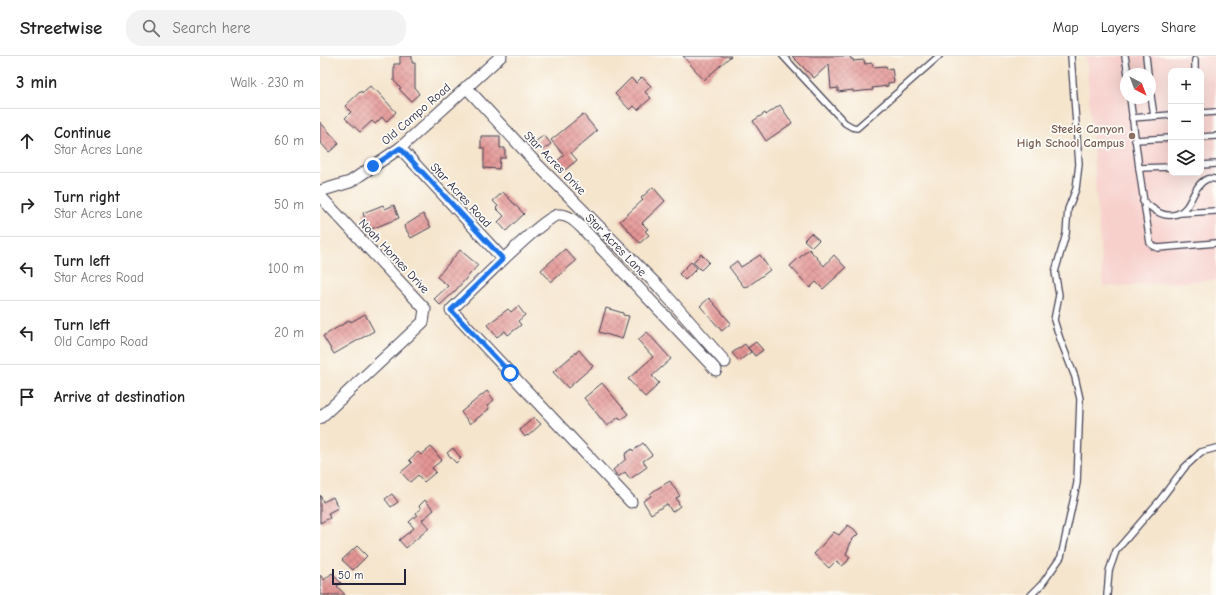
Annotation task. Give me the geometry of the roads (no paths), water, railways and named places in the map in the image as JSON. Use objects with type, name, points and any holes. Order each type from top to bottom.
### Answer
[{"type":"street","name":"Old Campo Road","points":[[320,191],[350,182],[400,148],[501,56]]},
{"type":"street","name":"Star Acres Drive","points":[[466,87],[535,162],[659,287],[724,362]]},
{"type":"street","name":"Star Acres Road","points":[[400,148],[503,259]]},
{"type":"street","name":"Noah Homes Drive","points":[[320,196],[425,309],[423,322],[320,418]]},
{"type":"street","name":"Star Acres Lane","points":[[631,502],[451,310],[503,259],[545,222],[556,215],[563,215],[574,220],[716,370]]},
{"type":"lane","points":[[783,56],[845,123],[857,128],[939,56]]},
{"type":"lane","points":[[1031,595],[1042,584],[1060,557],[1077,483],[1080,399],[1075,377],[1054,320],[1059,295],[1055,272],[1066,234],[1068,209],[1076,189],[1079,164],[1071,56]]},
{"type":"lane","points":[[1125,56],[1127,68]]},
{"type":"lane","points":[[1146,56],[1147,68]]},
{"type":"lane","points":[[1195,60],[1195,68]]},
{"type":"lane","points":[[1131,104],[1150,243],[1158,248],[1216,242]]},
{"type":"lane","points":[[1152,104],[1154,116]]},
{"type":"lane","points":[[1204,113],[1216,112]]},
{"type":"lane","points":[[1132,118],[1168,115]]},
{"type":"lane","points":[[1204,137],[1216,136]]},
{"type":"lane","points":[[1135,140],[1168,138]]},
{"type":"lane","points":[[1204,165],[1216,164]]},
{"type":"lane","points":[[1139,168],[1168,166]]},
{"type":"lane","points":[[1143,201],[1156,211],[1164,215],[1172,216],[1187,207],[1199,185],[1207,179],[1216,179]]},
{"type":"lane","points":[[1179,213],[1216,211]]},
{"type":"lane","points":[[1107,595],[1109,571],[1116,551],[1160,500],[1185,467],[1201,452],[1216,448]]},
{"type":"place","name":"Steele Canyon High School Campus","points":[[1132,136]]}]
